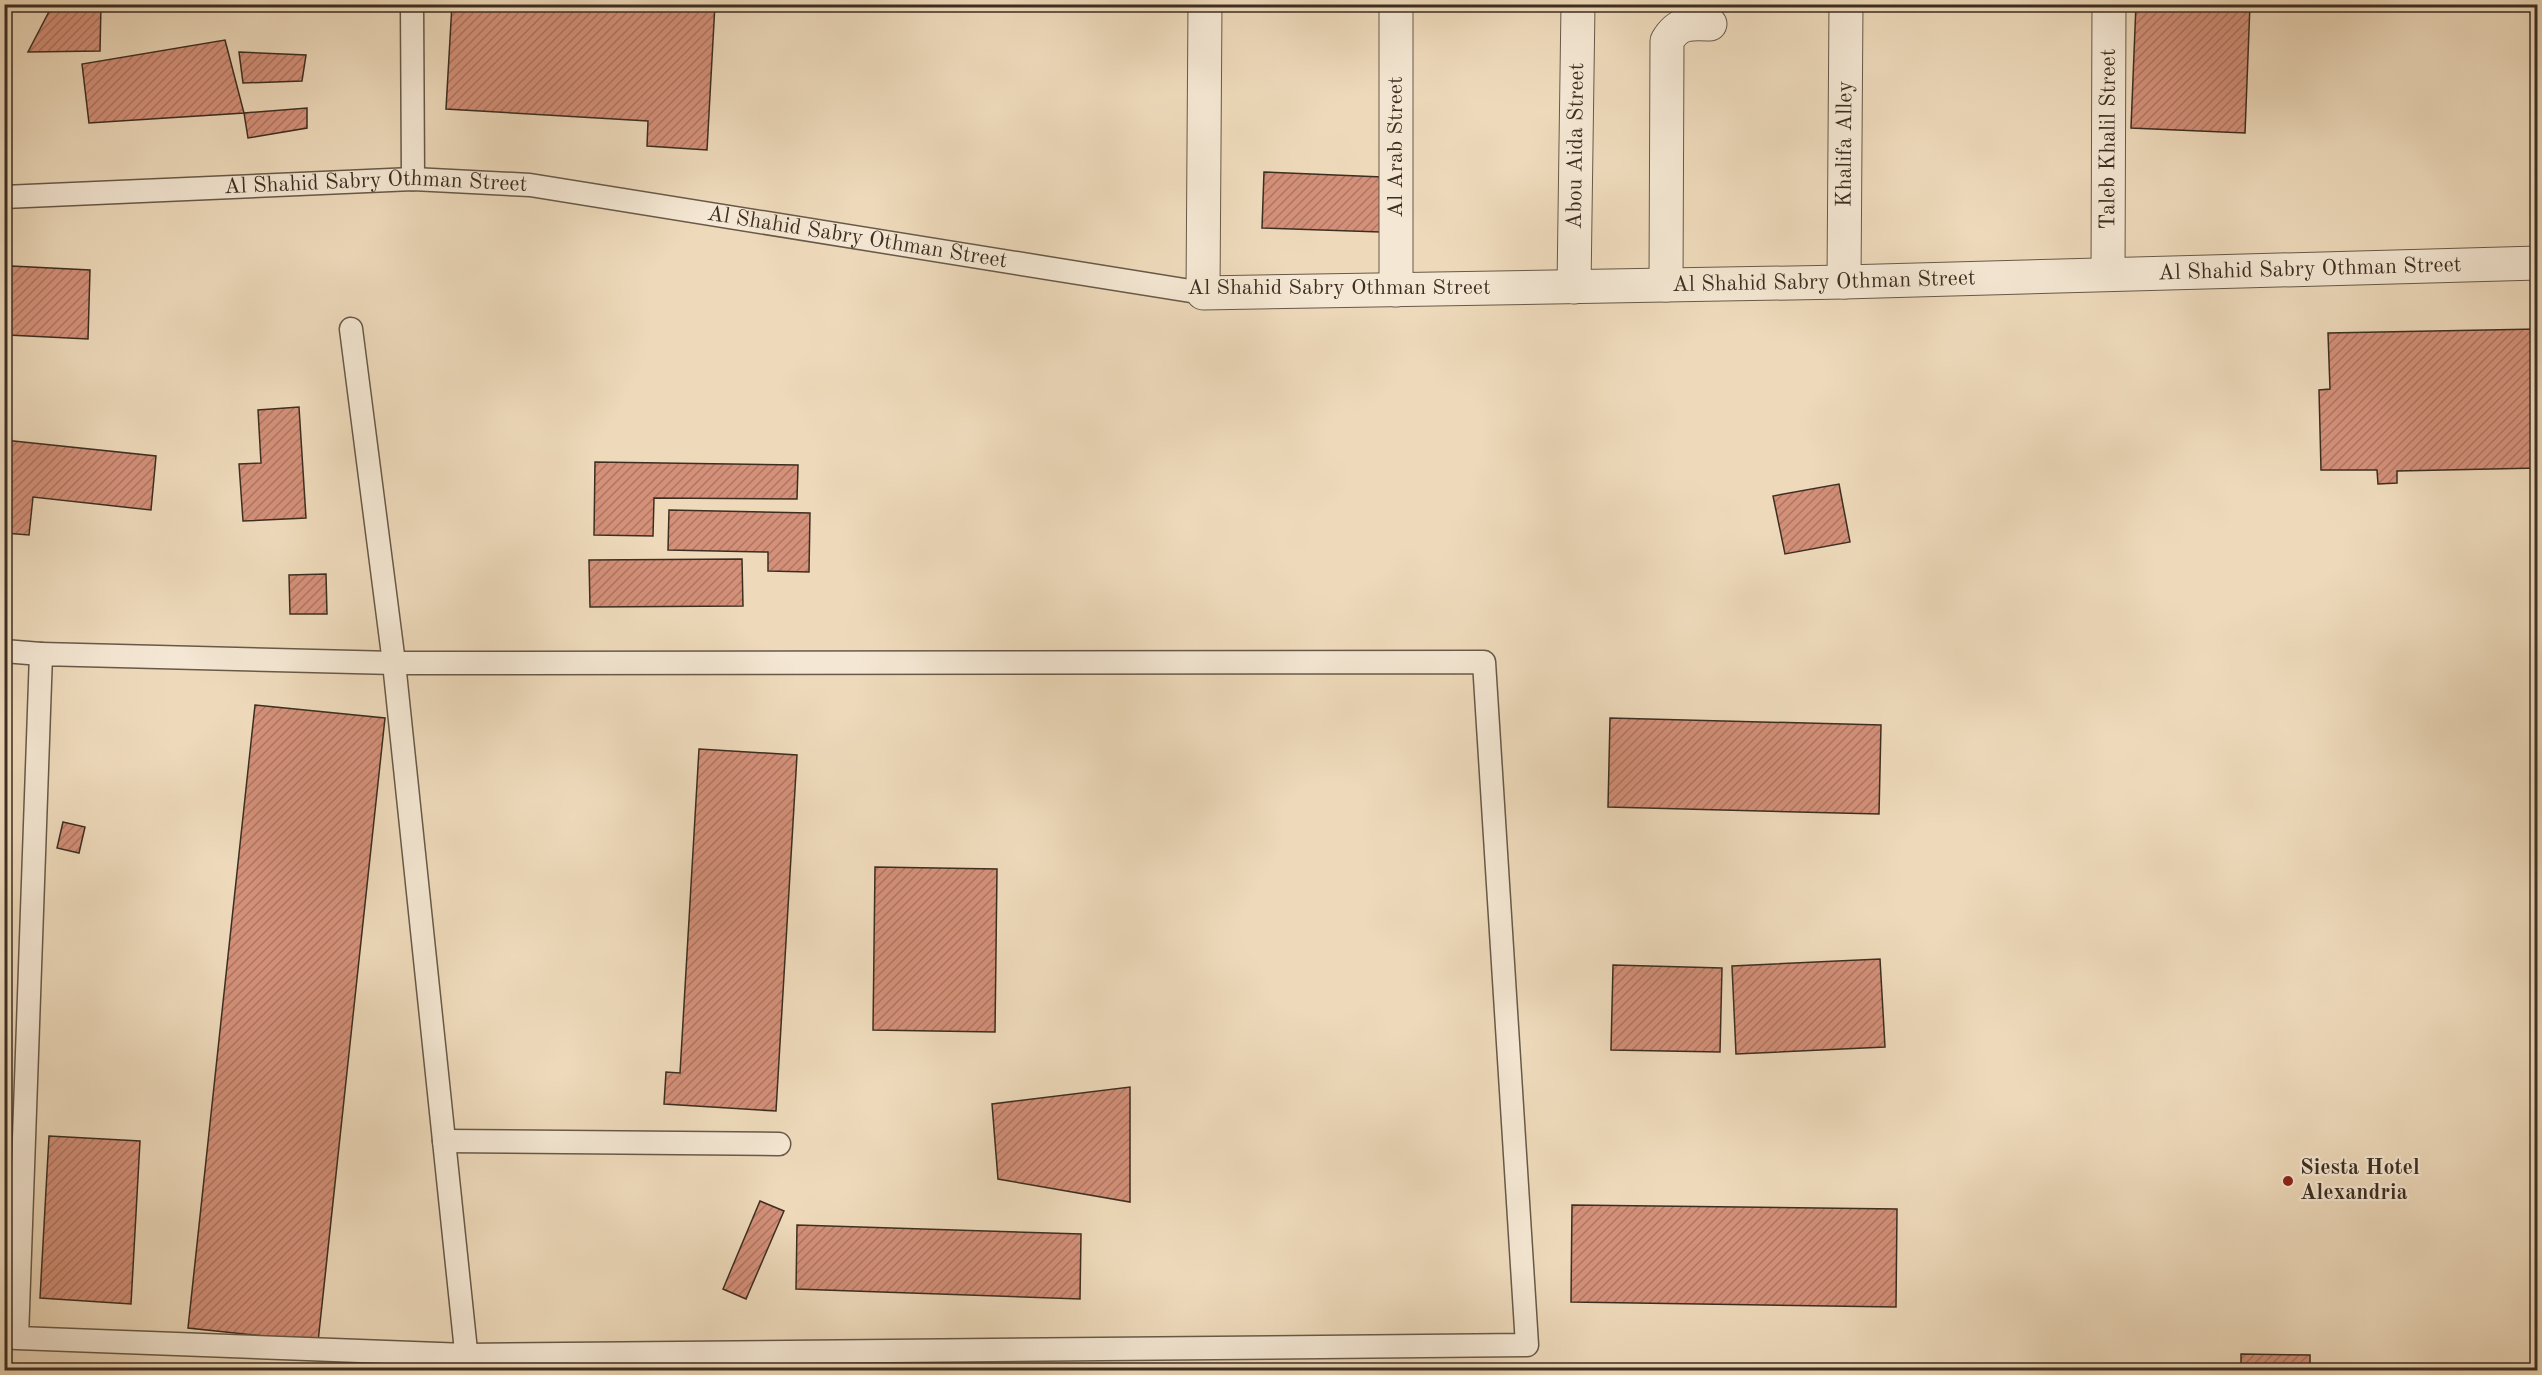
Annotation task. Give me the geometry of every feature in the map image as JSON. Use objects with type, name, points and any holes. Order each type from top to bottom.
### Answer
[{"type":"street","points":[[1203,293],[1206,4]]},
{"type":"street","name":"Al Arab Street","points":[[1396,4],[1396,290]]},
{"type":"street","name":"Abou Aida Street","points":[[1574,287],[1578,4]]},
{"type":"street","name":"Khalifa Alley","points":[[1844,282],[1846,4]]},
{"type":"street","name":"Taleb Khalil Street","points":[[2108,274],[2109,4]]},
{"type":"street","points":[[1666,285],[1667,41],[1672,33],[1685,23],[1710,24]]},
{"type":"street","name":"Al Shahid Sabry Othman Street","points":[[1203,293],[1844,282],[2538,263]]},
{"type":"lane","points":[[412,4],[413,179]]},
{"type":"lane","name":"Al Shahid Sabry Othman Street","points":[[4,197],[413,179],[530,185],[1203,293]]},
{"type":"lane","points":[[351,329],[394,663],[467,1363]]},
{"type":"lane","points":[[4,651],[41,654],[394,663],[1484,662],[1527,1345],[467,1363],[11,1338],[41,654]]},
{"type":"lane","points":[[444,1141],[779,1144]]},
{"type":"building","points":[[53,4],[101,4],[100,51],[28,52]]},
{"type":"building","points":[[452,4],[715,4],[707,150],[647,146],[648,121],[446,109]]},
{"type":"building","points":[[2136,4],[2250,4],[2245,133],[2131,128]]},
{"type":"building","points":[[225,40],[244,113],[89,123],[82,64]]},
{"type":"building","points":[[239,52],[306,55],[302,81],[243,83]]},
{"type":"building","points":[[307,108],[307,128],[248,138],[244,113]]},
{"type":"building","points":[[1264,172],[1382,177],[1380,232],[1262,228]]},
{"type":"building","points":[[11,266],[90,270],[88,339],[8,335]]},
{"type":"building","points":[[2538,329],[2538,468],[2397,471],[2397,483],[2378,484],[2377,470],[2321,470],[2319,390],[2330,389],[2328,333]]},
{"type":"building","points":[[299,407],[306,518],[243,521],[239,464],[261,463],[258,410]]},
{"type":"building","points":[[4,440],[156,456],[151,510],[33,497],[29,535],[4,533]]},
{"type":"building","points":[[595,462],[798,465],[797,499],[654,498],[653,536],[594,535]]},
{"type":"building","points":[[1839,484],[1850,542],[1785,554],[1773,496]]},
{"type":"building","points":[[669,510],[810,513],[809,572],[768,571],[768,552],[668,550]]},
{"type":"building","points":[[742,559],[743,606],[590,607],[589,560]]},
{"type":"building","points":[[326,574],[327,614],[290,614],[289,575]]},
{"type":"building","points":[[255,705],[385,718],[318,1342],[188,1328]]},
{"type":"building","points":[[1610,718],[1881,725],[1879,814],[1608,807]]},
{"type":"building","points":[[699,749],[797,755],[776,1111],[664,1104],[666,1072],[680,1073]]},
{"type":"building","points":[[63,822],[85,827],[79,853],[57,848]]},
{"type":"building","points":[[875,867],[997,869],[995,1032],[873,1030]]},
{"type":"building","points":[[1880,959],[1885,1047],[1736,1054],[1732,966]]},
{"type":"building","points":[[1613,965],[1722,968],[1720,1052],[1611,1050]]},
{"type":"building","points":[[1130,1087],[1130,1202],[998,1179],[992,1104]]},
{"type":"building","points":[[49,1136],[140,1141],[131,1304],[40,1298]]},
{"type":"building","points":[[760,1201],[784,1211],[746,1299],[723,1289]]},
{"type":"building","points":[[1572,1205],[1897,1209],[1896,1307],[1571,1302]]},
{"type":"building","points":[[797,1225],[1081,1234],[1080,1299],[796,1289]]},
{"type":"building","points":[[2241,1354],[2310,1355],[2310,1370],[2241,1370]]},
{"type":"place","name":"Siesta Hotel Alexandria","points":[[2288,1181]]}]
